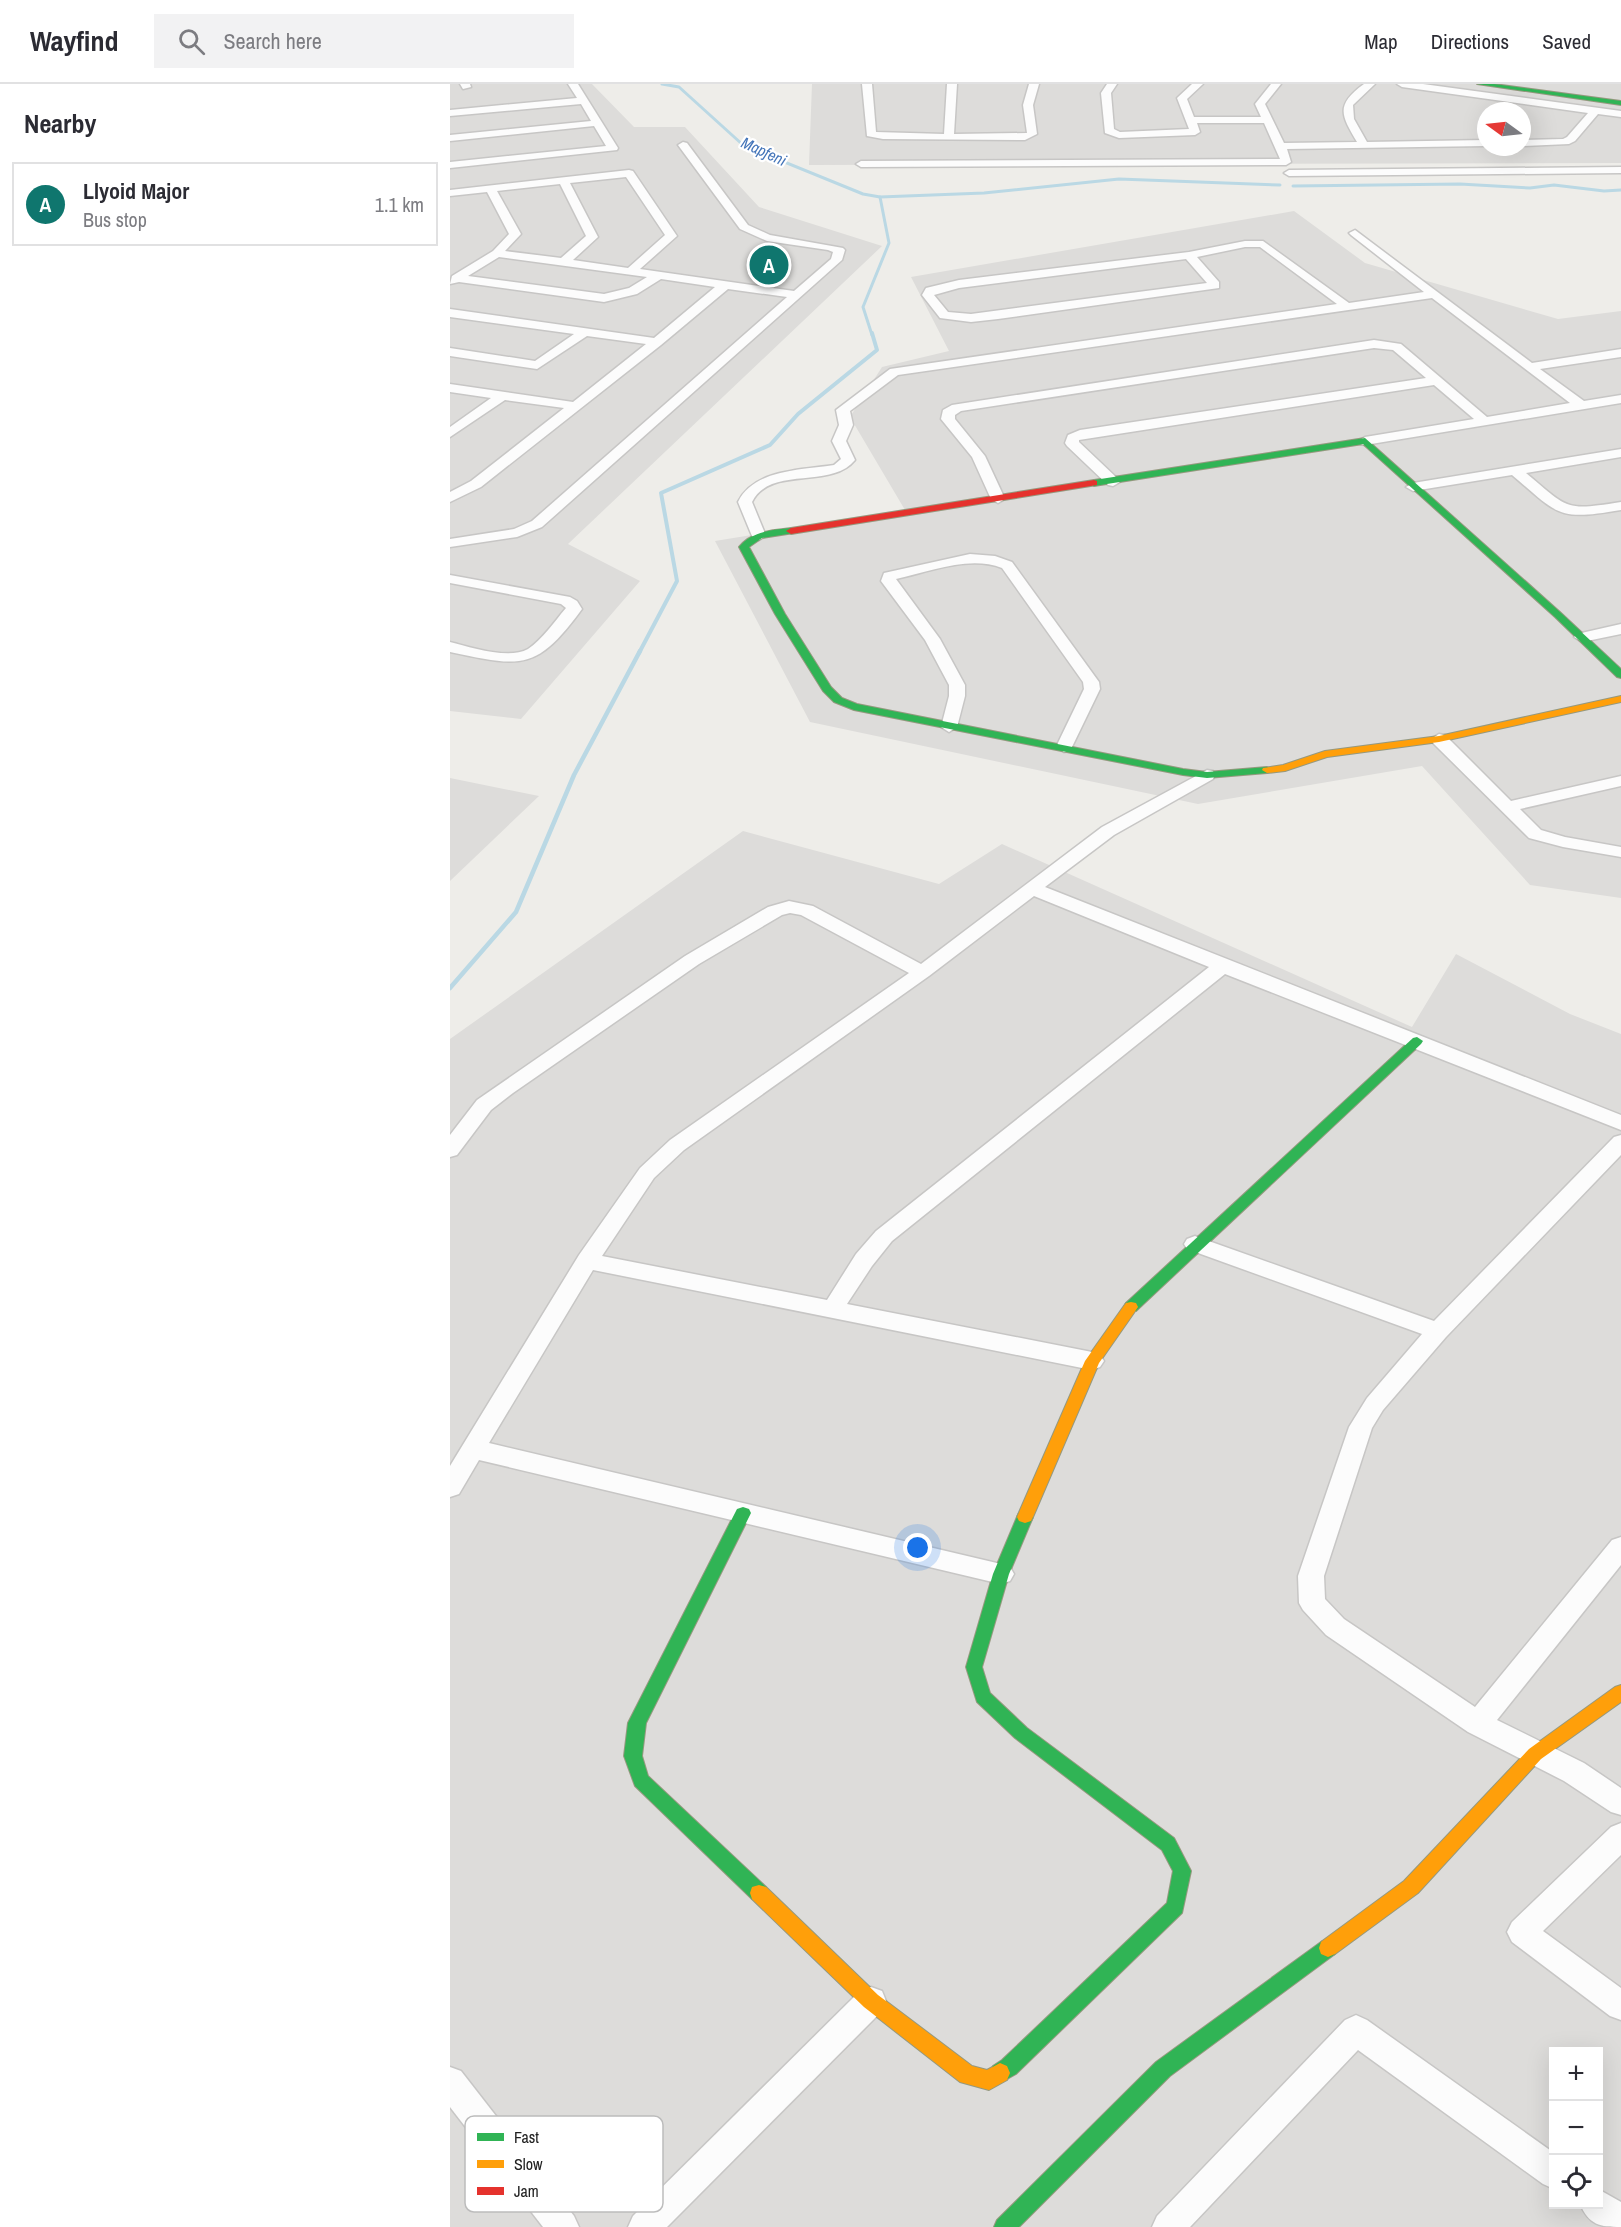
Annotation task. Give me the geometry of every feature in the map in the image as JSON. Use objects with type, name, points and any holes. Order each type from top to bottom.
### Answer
[{"type":"street","points":[[450,165],[613,148],[573,84]]},
{"type":"street","points":[[867,84],[871,134],[949,137],[1032,134],[1028,105],[1034,84]]},
{"type":"street","points":[[949,137],[952,84]]},
{"type":"street","points":[[1112,84],[1106,93],[1110,133],[1119,135],[1192,134],[1196,130],[1182,98],[1198,84]]},
{"type":"street","points":[[861,164],[1286,162],[1282,146],[1266,120],[1260,104],[1276,84]]},
{"type":"street","points":[[1364,146],[1346,113],[1347,106],[1354,97],[1370,84]]},
{"type":"street","points":[[1402,84],[1621,114]]},
{"type":"street","points":[[1480,84],[1621,102]]},
{"type":"street","points":[[450,113],[582,101]]},
{"type":"street","points":[[1531,143],[1565,142],[1571,139],[1595,111]]},
{"type":"street","points":[[1191,120],[1266,120]]},
{"type":"street","points":[[450,138],[596,123]]},
{"type":"street","points":[[1282,146],[1477,143]]},
{"type":"street","points":[[450,543],[517,533],[537,524],[649,423],[798,295],[839,255],[838,250],[815,244],[767,238],[744,227],[683,145]]},
{"type":"street","points":[[1289,174],[1621,170]]},
{"type":"street","points":[[450,192],[629,173],[671,236],[631,271]]},
{"type":"street","points":[[562,180],[592,237],[565,261]]},
{"type":"street","points":[[453,280],[497,253],[515,234],[490,188]]},
{"type":"street","points":[[1355,232],[1581,405]]},
{"type":"street","points":[[1189,255],[1215,285],[1053,309],[971,318],[944,315],[928,295],[930,291],[959,284],[1189,255],[1245,244],[1263,244],[1345,305]]},
{"type":"street","points":[[497,253],[798,295]]},
{"type":"street","points":[[453,280],[578,297],[604,298],[633,291],[660,275]]},
{"type":"street","points":[[450,498],[476,484],[657,342],[726,284]]},
{"type":"street","points":[[759,537],[745,502],[749,493],[755,488],[771,483],[838,468],[844,464],[848,460],[839,441],[846,425],[843,410],[894,372],[1345,305],[1434,294]]},
{"type":"street","points":[[450,313],[657,342]]},
{"type":"street","points":[[450,352],[537,365],[585,332]]},
{"type":"street","points":[[998,499],[978,456],[948,419],[948,413],[957,408],[1374,344],[1397,347],[1483,420]]},
{"type":"street","points":[[1529,367],[1621,353]]},
{"type":"street","points":[[1113,482],[1072,443],[1073,438],[1080,434],[1435,381]]},
{"type":"street","points":[[450,388],[574,406]]},
{"type":"street","points":[[450,433],[502,396]]},
{"type":"street","points":[[1621,399],[759,537],[746,543],[744,547],[780,614],[827,689],[838,700],[854,707],[949,727],[1207,775],[1285,768],[1325,754],[1439,739],[1621,699]]},
{"type":"street","points":[[1365,441],[1621,675]]},
{"type":"street","points":[[1413,487],[1621,453]]},
{"type":"street","points":[[1514,470],[1559,508],[1567,511],[1586,512],[1621,506]]},
{"type":"street","points":[[949,727],[957,696],[957,685],[932,639],[888,581],[889,576],[970,558],[995,560],[1007,565],[1091,682],[1092,688],[1064,747]]},
{"type":"street","points":[[450,579],[565,600],[572,604],[574,609],[540,647],[522,657],[507,658],[450,647]]},
{"type":"street","points":[[1582,637],[1621,629]]},
{"type":"street","points":[[1439,739],[1535,834],[1563,842],[1621,852]]},
{"type":"street","points":[[450,1487],[587,1261],[647,1173],[677,1145],[922,972],[1108,831],[1207,775]]},
{"type":"street","points":[[1506,807],[1621,781]]},
{"type":"street","points":[[1033,889],[1621,1123]]},
{"type":"street","points":[[450,1150],[484,1106],[506,1088],[692,960],[775,911],[789,907],[806,910],[922,972]]},
{"type":"street","points":[[832,1310],[864,1260],[884,1236],[1223,966]]},
{"type":"street","points":[[743,1513],[638,1723],[633,1756],[640,1780],[871,2001],[967,2075],[989,2080],[1009,2067],[1175,1907],[1182,1871],[1168,1844],[1022,1733],[983,1697],[974,1667],[1001,1574],[1092,1361],[1135,1301],[1417,1041]]},
{"type":"street","points":[[1621,1142],[1438,1331],[1375,1404],[1361,1427],[1311,1576],[1312,1603],[1335,1627],[1478,1724],[1574,1772],[1621,1803]]},
{"type":"street","points":[[1195,1244],[1438,1331]]},
{"type":"street","points":[[587,1261],[1092,1361]]},
{"type":"street","points":[[473,1449],[1001,1574]]},
{"type":"street","points":[[1478,1724],[1621,1547]]},
{"type":"street","points":[[1004,2227],[1163,2069],[1412,1887],[1535,1754],[1621,1692]]},
{"type":"street","points":[[1621,1836],[1522,1932],[1621,2006]]},
{"type":"street","points":[[663,2208],[871,2001]]},
{"type":"street","points":[[1168,2227],[1356,2030],[1549,2169]]},
{"type":"street","points":[[450,2082],[476,2116]]},
{"type":"street","points":[[1602,2209],[1621,2222]]},
{"type":"street","points":[[551,2212],[563,2227]]},
{"type":"street","points":[[644,2227],[659,2212]]},
{"type":"shaded area","points":[[450,84],[592,84],[634,127],[685,127],[759,207],[882,246],[568,544],[640,581],[521,719],[450,711]]},
{"type":"shaded area","points":[[812,84],[1621,84],[1621,163],[809,165]]},
{"type":"shaded area","points":[[1294,211],[1365,263],[1558,319],[1621,311],[1621,898],[1530,885],[1422,766],[1198,804],[810,722],[715,541],[905,510],[850,417],[882,367],[949,351],[911,277]]},
{"type":"shaded area","points":[[450,778],[539,796],[450,881]]},
{"type":"shaded area","points":[[743,831],[939,884],[1002,844],[1412,1027],[1456,954],[1570,1014],[1621,1034],[1621,2227],[450,2227],[450,1039]]},
{"type":"waterway","name":"Mapfeni","points":[[662,84],[679,87],[743,145],[863,194],[880,197]]},
{"type":"waterway","points":[[880,197],[984,193],[1119,179],[1280,185]]},
{"type":"waterway","points":[[1293,186],[1460,184],[1530,188],[1554,185],[1604,191],[1621,190]]},
{"type":"waterway","points":[[872,335],[863,307],[889,243],[880,197]]},
{"type":"waterway","points":[[639,653],[677,581],[661,493],[770,445],[798,414],[877,350],[872,333]]},
{"type":"waterway","points":[[450,988],[516,912],[574,775],[640,651]]},
{"type":"traffic: fast","points":[[1480,84],[1621,103]]},
{"type":"traffic: fast","points":[[1094,483],[1365,441],[1621,675]]},
{"type":"traffic: fast","points":[[791,531],[759,536],[744,547],[780,614],[827,689],[838,700],[854,707],[1183,772],[1207,775],[1267,770]]},
{"type":"traffic: fast","points":[[1131,1307],[1417,1041]]},
{"type":"traffic: fast","points":[[743,1513],[637,1723],[633,1756],[641,1780],[759,1893]]},
{"type":"traffic: fast","points":[[1000,2073],[1009,2067],[1175,1907],[1182,1871],[1168,1844],[1021,1733],[983,1697],[974,1667],[1001,1574],[1025,1517]]},
{"type":"traffic: fast","points":[[1004,2227],[1163,2069],[1328,1948]]},
{"type":"traffic: slow","points":[[1267,770],[1285,768],[1325,754],[1439,739],[1621,699]]},
{"type":"traffic: slow","points":[[1025,1517],[1092,1361],[1131,1307]]},
{"type":"traffic: slow","points":[[1328,1948],[1411,1887],[1535,1754],[1621,1692]]},
{"type":"traffic: slow","points":[[759,1893],[871,2001],[967,2075],[989,2080],[1000,2073]]},
{"type":"traffic: jam","points":[[791,531],[1094,483]]},
{"type":"place","name":"Llyoid Major","points":[[769,265]]}]
